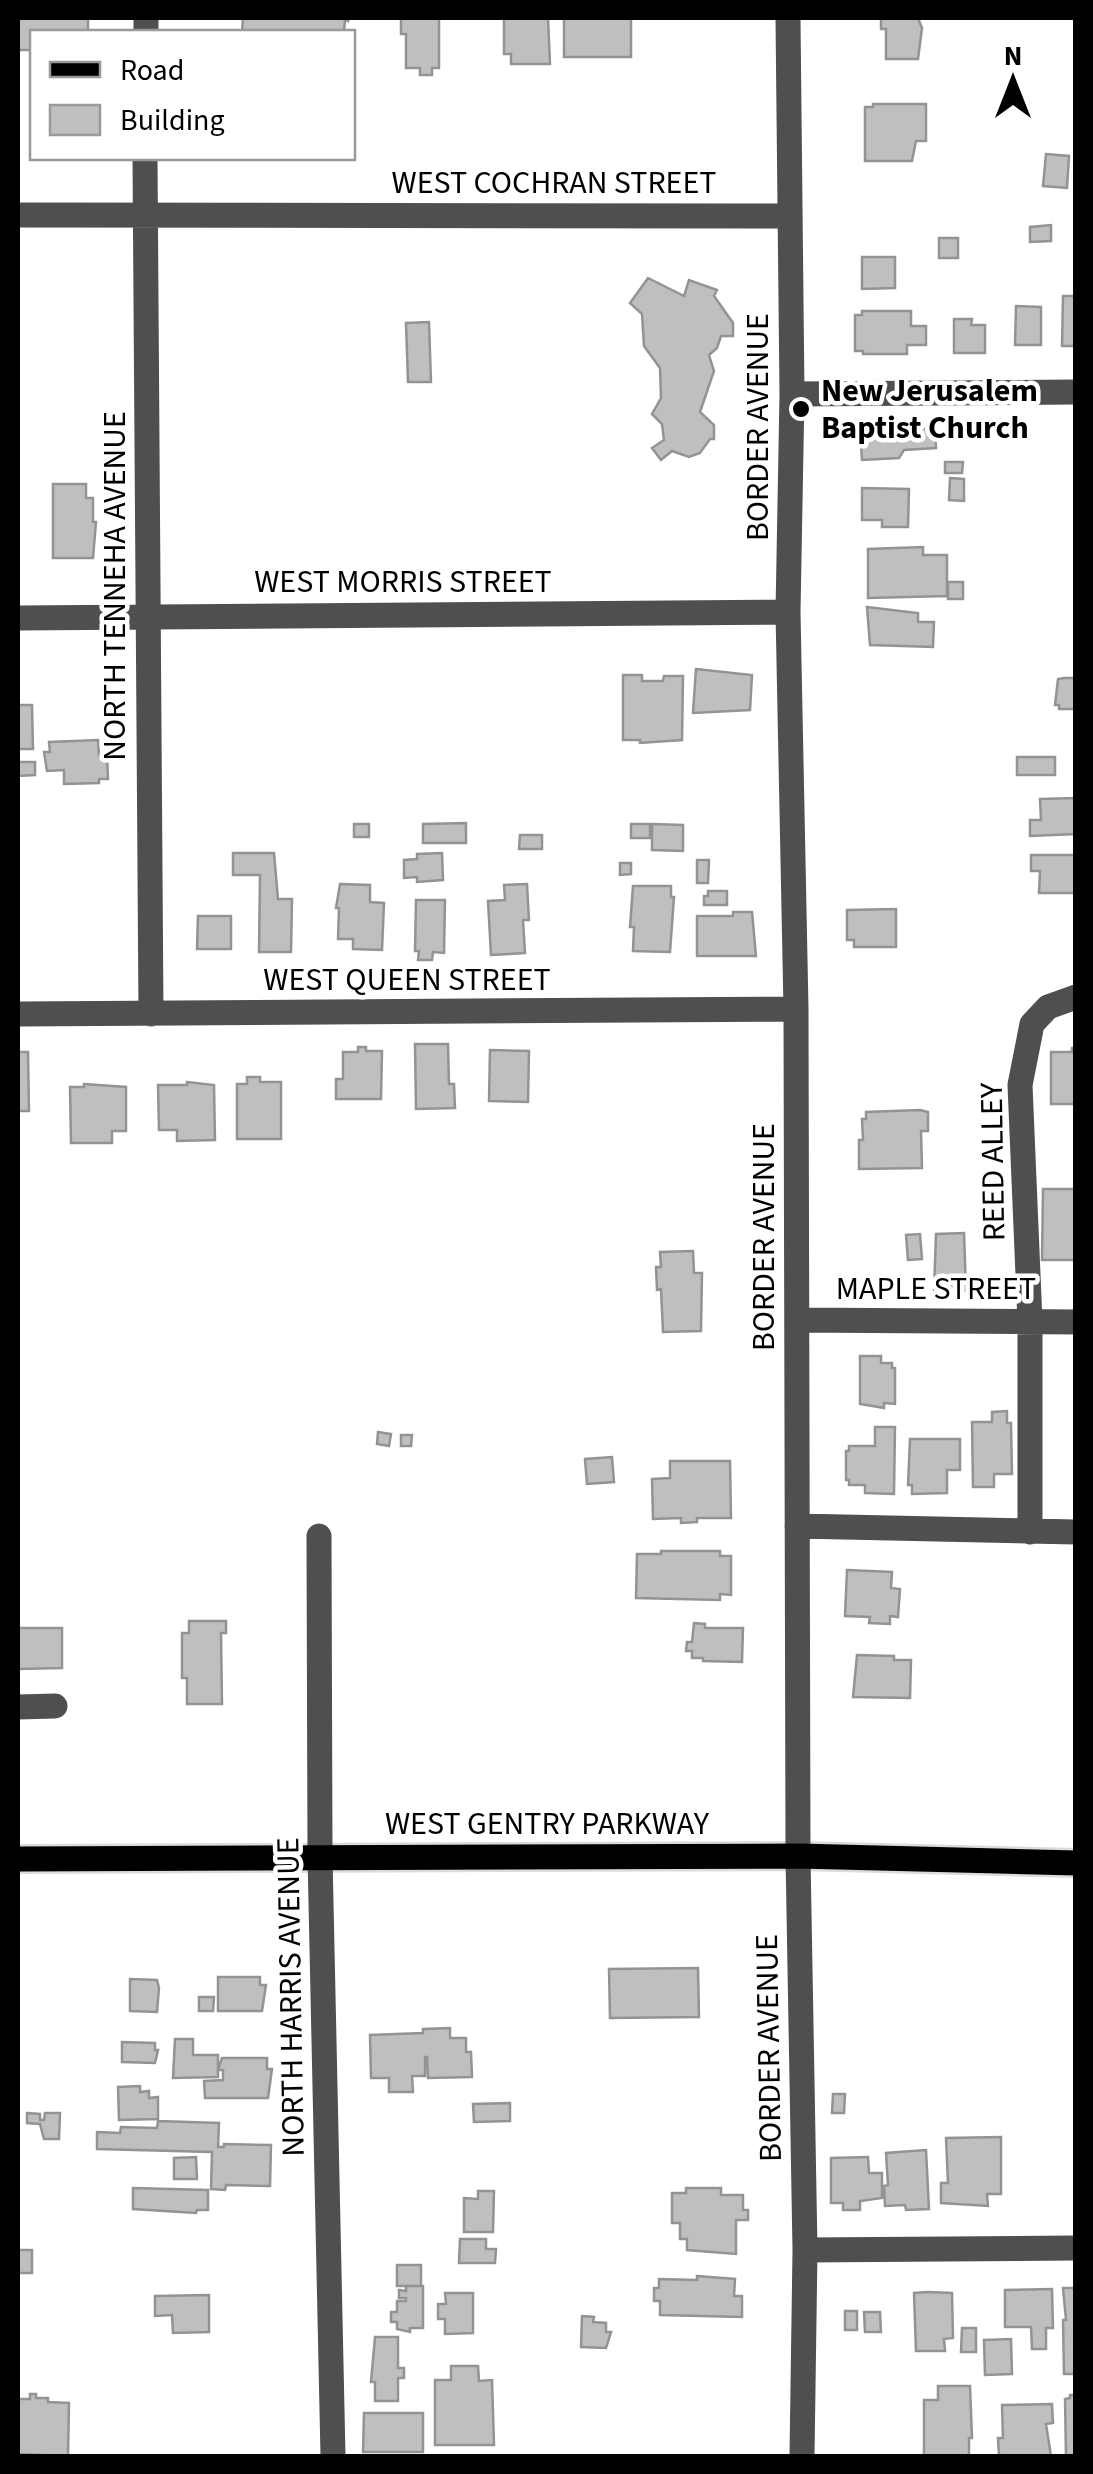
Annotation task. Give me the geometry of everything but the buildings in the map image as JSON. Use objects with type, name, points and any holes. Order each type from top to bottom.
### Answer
[{"type":"main road","name":"WEST GENTRY PARKWAY","points":[[18,1860],[798,1856],[1076,1863]]},
{"type":"street","name":"BORDER AVENUE","points":[[788,18],[792,394],[788,612],[796,1010],[798,1856],[805,2250],[802,2456]]},
{"type":"street","name":"NORTH TENNEHA AVENUE","points":[[145,160],[151,1014]]},
{"type":"street","name":"WEST COCHRAN STREET","points":[[18,215],[790,216]]},
{"type":"street","points":[[792,394],[1076,392]]},
{"type":"street","name":"WEST MORRIS STREET","points":[[18,618],[788,612]]},
{"type":"street","name":"REED ALLEY","points":[[1030,1532],[1030,1322],[1020,1085],[1032,1024],[1048,1007],[1076,997]]},
{"type":"street","name":"WEST QUEEN STREET","points":[[18,1014],[796,1010]]},
{"type":"street","name":"MAPLE STREET","points":[[797,1320],[1076,1322]]},
{"type":"street","points":[[797,1526],[1076,1532]]},
{"type":"street","name":"NORTH HARRIS AVENUE","points":[[320,1536],[320,1856],[333,2456]]},
{"type":"street","points":[[18,1707],[55,1706]]},
{"type":"street","points":[[805,2250],[1076,2248]]},
{"type":"place","name":"New Jerusalem Baptist Church","points":[[801,409]]}]
